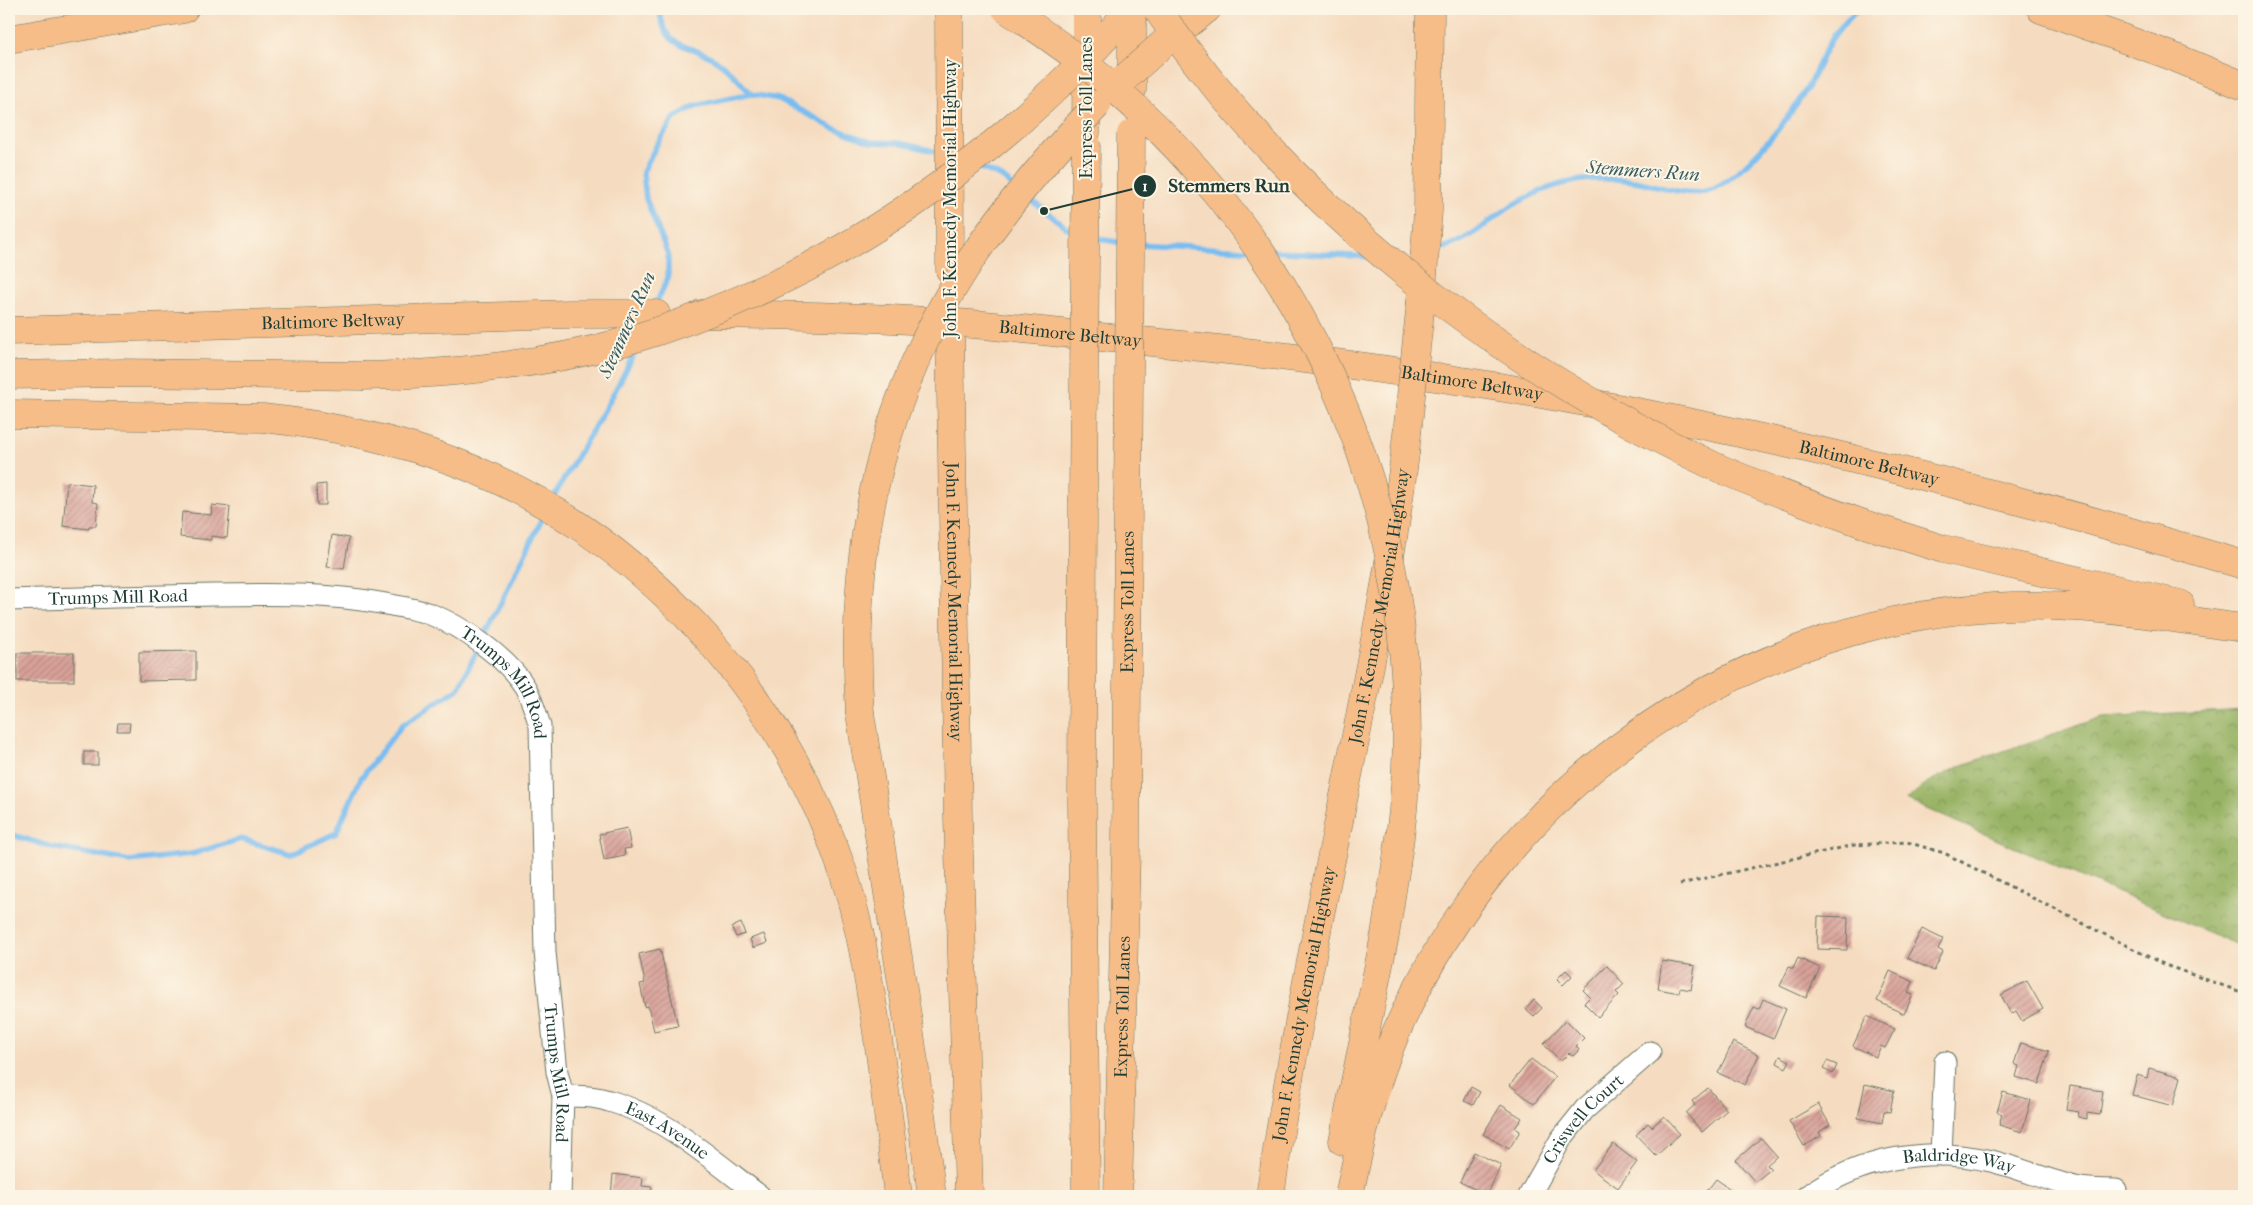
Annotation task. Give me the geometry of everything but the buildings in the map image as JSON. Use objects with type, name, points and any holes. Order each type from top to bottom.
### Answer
[{"type":"highway","points":[[9,22],[77,9]]},
{"type":"highway","points":[[9,39],[184,9]]},
{"type":"highway","name":"John F. Kennedy Memorial Highway","points":[[949,9],[952,459],[958,817],[970,1196]]},
{"type":"highway","points":[[1006,9],[1047,35],[1099,75],[1151,122],[1198,171],[1241,224],[1276,273],[1301,315],[1329,369],[1366,461],[1382,524],[1402,622],[1407,689],[1408,756],[1403,825],[1333,1196]]},
{"type":"highway","name":"Express Toll Lanes","points":[[1086,1196],[1082,805],[1087,9]]},
{"type":"highway","points":[[9,375],[130,373],[403,375],[477,369],[587,350],[662,329],[726,304],[786,277],[841,249],[915,204],[1004,137],[1051,94],[1132,9]]},
{"type":"highway","name":"Express Toll Lanes","points":[[1118,1196],[1126,859],[1132,9]]},
{"type":"highway","points":[[1157,9],[1221,92],[1290,168],[1380,252],[1468,322],[1542,371],[1668,442],[1745,479],[1864,524],[1943,549],[2141,594],[2244,622]]},
{"type":"highway","points":[[932,1196],[911,1041],[860,713],[858,602],[865,535],[881,458],[900,398],[918,354],[958,280],[990,232],[1048,157],[1126,76],[1206,9]]},
{"type":"highway","name":"John F. Kennedy Memorial Highway","points":[[1270,1196],[1310,967],[1375,636],[1396,518],[1405,454],[1418,346],[1428,211],[1430,9]]},
{"type":"highway","points":[[2040,9],[2161,52],[2244,86]]},
{"type":"highway","name":"Baltimore Beltway","points":[[9,331],[609,314],[828,316],[980,325],[1297,358],[1562,398],[1694,424],[1889,468],[2044,508],[2244,565]]},
{"type":"highway","points":[[9,414],[230,417],[297,422],[363,434],[394,442],[458,464],[494,479],[550,509],[599,540],[638,571],[688,618],[732,668],[779,735],[818,810],[843,872],[861,936],[876,1026],[898,1196]]},
{"type":"highway","points":[[1348,1196],[1365,1122],[1394,1037],[1424,976],[1456,921],[1494,868],[1543,813],[1601,760],[1655,721],[1719,683],[1784,654],[1850,632],[1926,615],[1990,607],[2049,606],[2138,613],[2244,628]]},
{"type":"street","name":"Trumps Mill Road","points":[[9,600],[184,595],[313,594],[361,599],[428,613],[440,618],[492,652],[514,673],[524,687],[534,707],[540,726],[545,952],[557,1072],[563,1096],[560,1196]]},
{"type":"street","name":"Criswell Court","points":[[1529,1196],[1561,1139],[1585,1109],[1650,1052]]},
{"type":"street","points":[[1941,1155],[1945,1062]]},
{"type":"street","name":"East Avenue","points":[[563,1096],[586,1096],[608,1100],[646,1116],[694,1147],[760,1196]]},
{"type":"street","name":"Baldridge Way","points":[[1807,1196],[1835,1179],[1883,1161],[1907,1157],[1941,1155],[1991,1161],[2077,1187],[2116,1190]]},
{"type":"path","points":[[1680,884],[1854,845],[1907,842],[1944,854],[2164,965],[2244,992]]},
{"type":"green space","points":[[2244,709],[2244,948],[1906,800],[1928,782],[1963,765],[2103,717]]},
{"type":"waterway","points":[[659,9],[662,23],[672,39],[719,62],[751,94]]},
{"type":"waterway","name":"Stemmers Run","points":[[1431,251],[1454,244],[1507,209],[1529,197],[1554,186],[1570,182],[1594,179],[1626,180],[1693,193],[1715,188],[1745,165],[1775,133],[1807,88],[1831,40],[1858,9]]},
{"type":"waterway","name":"Stemmers Run","points":[[655,306],[668,278],[668,254],[646,199],[643,172],[657,144],[675,117],[695,106],[751,94],[779,99],[833,128],[871,142],[899,143],[943,153]]},
{"type":"waterway","name":"Stemmers Run","points":[[977,166],[1002,177],[1014,187]]},
{"type":"waterway","name":"Stemmers Run","points":[[1026,196],[1067,228],[1077,232]]},
{"type":"waterway","name":"Stemmers Run","points":[[1093,238],[1123,243]]},
{"type":"waterway","name":"Stemmers Run","points":[[1137,244],[1245,250]]},
{"type":"waterway","name":"Stemmers Run","points":[[1270,251],[1370,257]]},
{"type":"waterway","name":"Stemmers Run","points":[[551,502],[617,387],[637,347]]},
{"type":"waterway","name":"Stemmers Run","points":[[483,639],[544,515]]},
{"type":"waterway","name":"Stemmers Run","points":[[9,834],[52,847],[129,861],[192,854],[241,839],[291,854],[336,833],[361,778],[402,725],[458,689],[479,647]]},
{"type":"place","name":"Stemmers Run","points":[[1044,211]]}]
